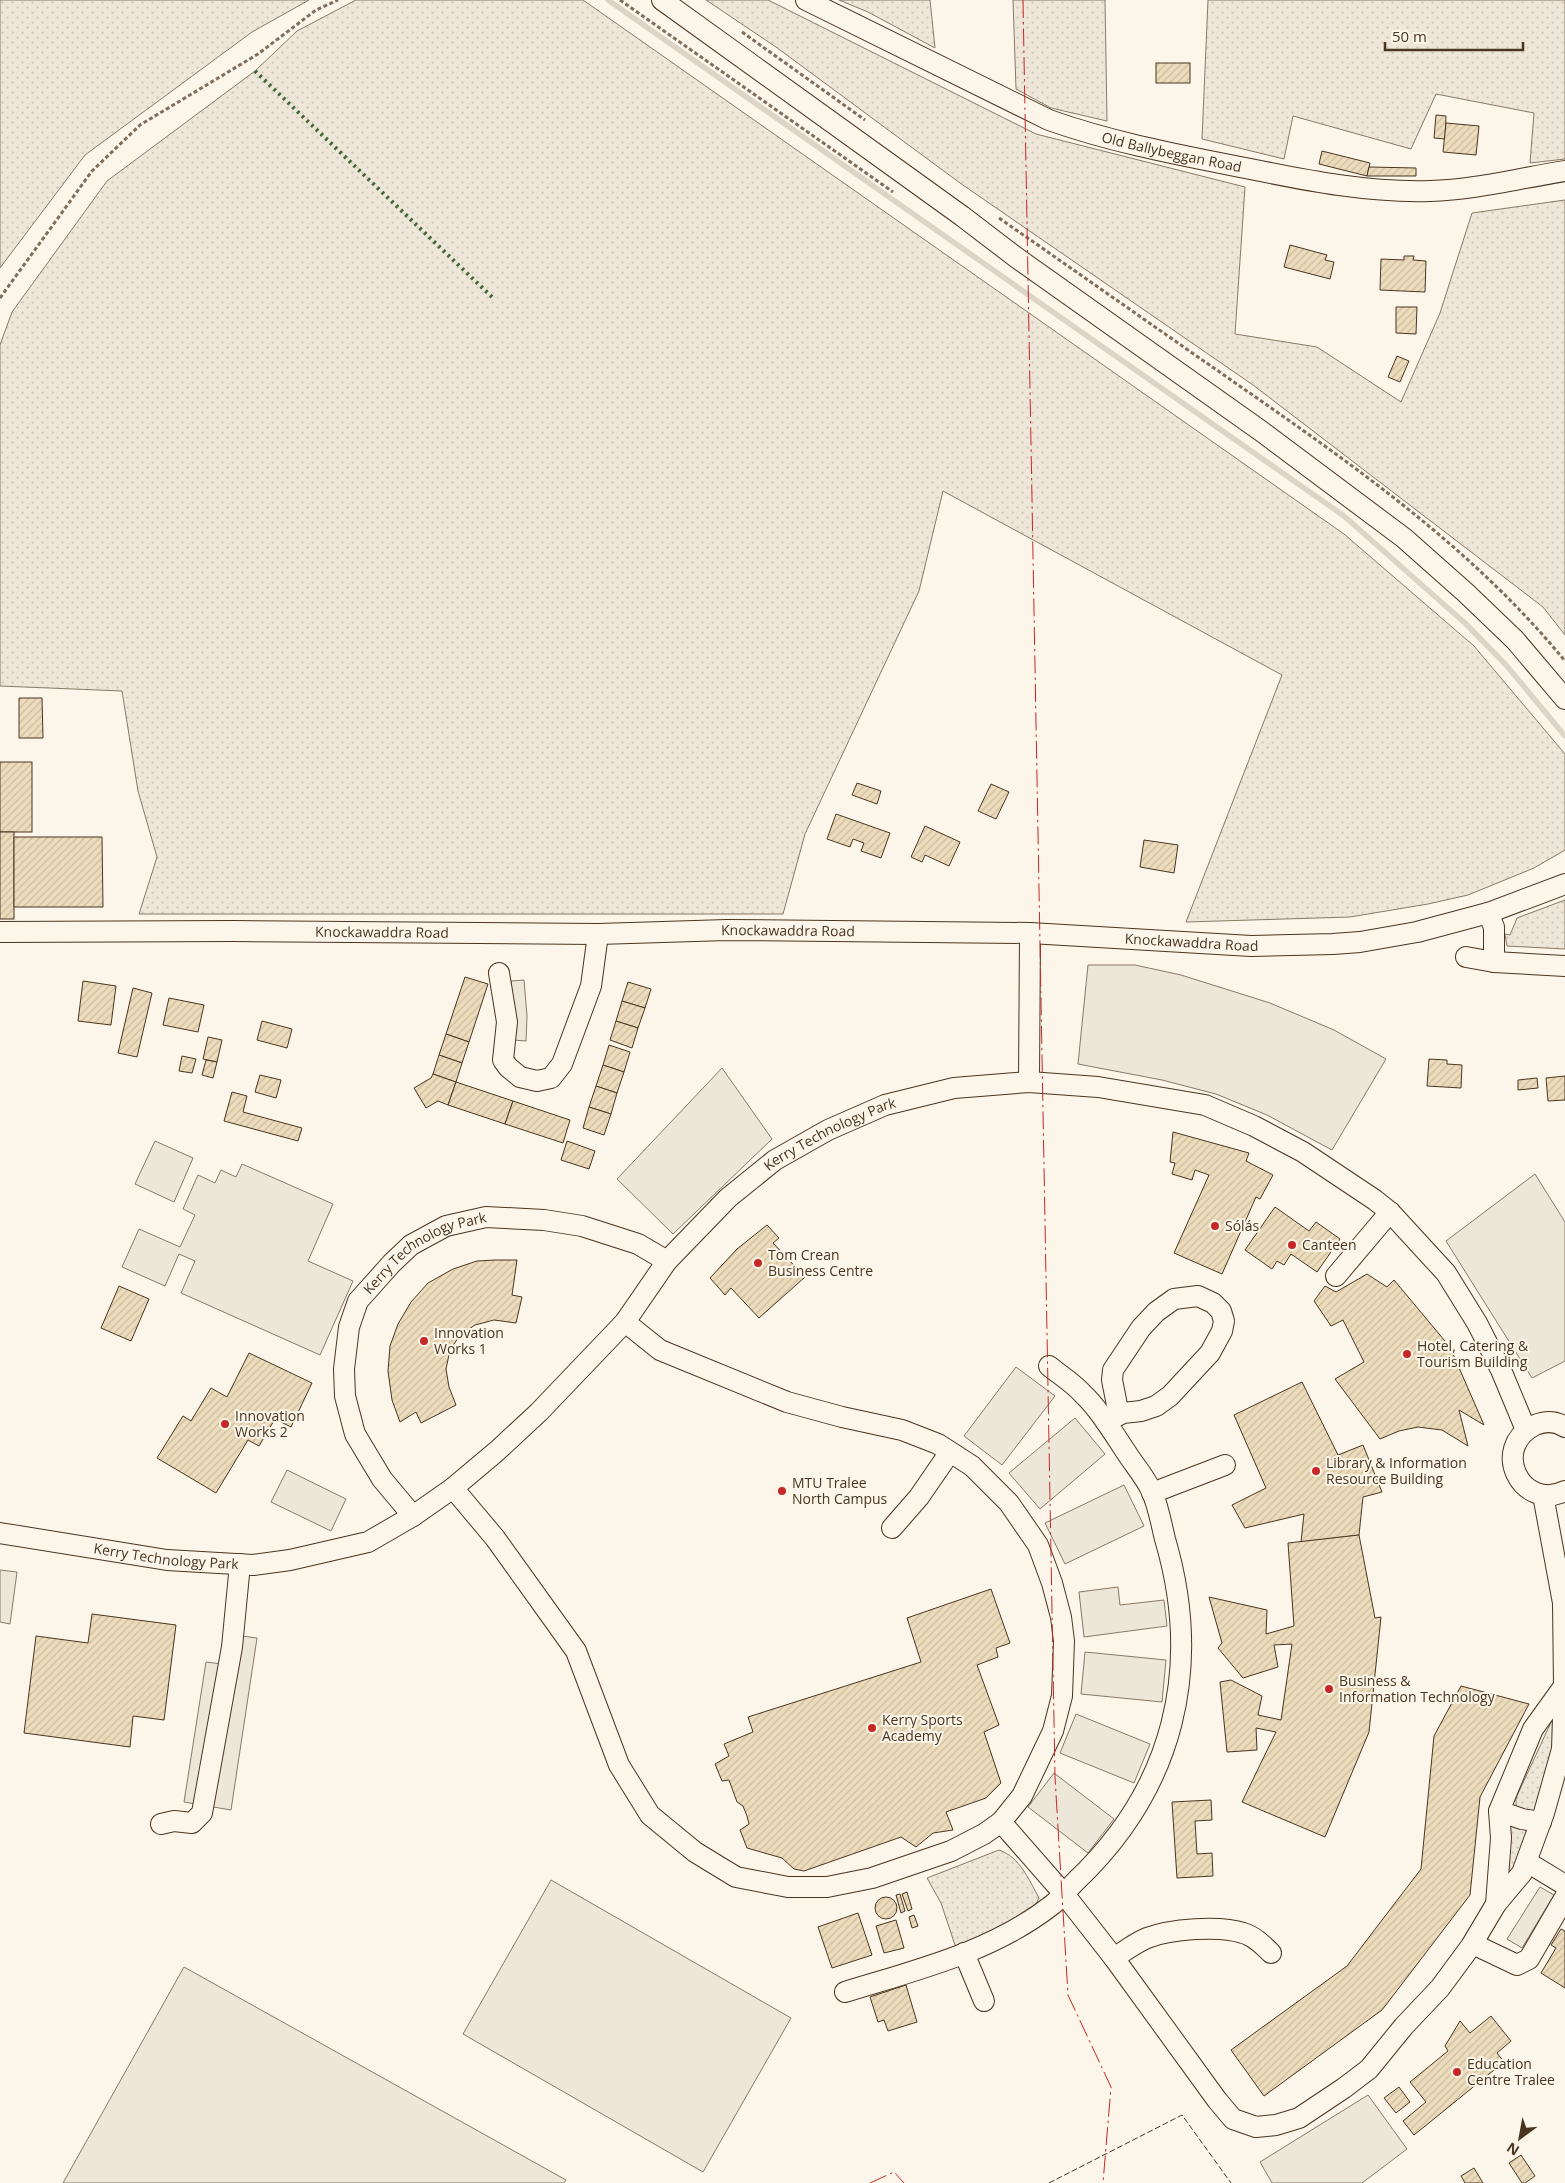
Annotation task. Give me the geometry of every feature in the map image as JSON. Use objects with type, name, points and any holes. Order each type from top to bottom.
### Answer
[{"type":"street","points":[[662,0],[955,210],[1017,258],[1261,431],[1404,538],[1466,593],[1514,640],[1565,699]]},
{"type":"street","name":"Old Ballybeggan Road","points":[[806,0],[1050,120],[1081,131],[1170,153],[1343,186],[1394,191],[1432,191],[1465,188],[1565,171]]},
{"type":"street","name":"Knockawaddra Road","points":[[0,932],[232,931],[598,934],[728,930],[1030,933],[1251,946],[1333,944],[1360,942],[1417,932],[1488,913],[1565,884]]},
{"type":"street","points":[[1488,913],[1494,927],[1494,962]]},
{"type":"street","points":[[1029,1082],[1030,933]]},
{"type":"street","points":[[499,973],[506,1022],[503,1060],[520,1077],[537,1081],[551,1078],[562,1064],[591,986],[598,934]]},
{"type":"street","points":[[1466,957],[1494,962],[1565,966]]},
{"type":"street","name":"Kerry Technology Park","points":[[0,1533],[167,1560],[253,1565],[290,1560],[368,1542],[413,1516],[453,1488],[497,1452],[539,1412],[624,1322],[668,1261],[736,1192],[775,1160],[828,1130],[885,1105],[954,1088],[1029,1082],[1098,1087],[1205,1105],[1254,1126],[1303,1152],[1375,1200],[1390,1212],[1446,1273],[1477,1323],[1501,1370],[1526,1430]]},
{"type":"street","points":[[1336,1276],[1390,1212]]},
{"type":"street","name":"Kerry Technology Park","points":[[413,1516],[382,1478],[355,1434],[345,1396],[344,1369],[349,1327],[358,1300],[392,1263],[411,1245],[446,1226],[486,1217],[544,1220],[582,1226],[638,1244],[668,1261]]},
{"type":"street","points":[[1198,1296],[1212,1303],[1221,1311],[1224,1322],[1222,1331],[1210,1353],[1170,1396],[1156,1406],[1113,1418],[1113,1370],[1141,1328],[1156,1312],[1174,1299],[1198,1296]]},
{"type":"street","points":[[453,1488],[496,1538],[576,1651],[619,1765],[650,1814],[695,1852],[736,1877],[788,1887],[827,1887],[872,1878],[951,1851],[984,1834],[1001,1822],[1022,1796],[1053,1730],[1062,1696],[1064,1641],[1061,1616],[1038,1545],[1009,1503],[972,1466],[938,1444],[902,1430],[842,1417],[779,1398],[660,1350],[624,1322]]},
{"type":"street","points":[[845,1992],[986,1944],[1052,1906],[1088,1870],[1136,1810],[1156,1770],[1170,1732],[1179,1685],[1182,1642],[1173,1565],[1152,1493],[1113,1418],[1049,1366]]},
{"type":"street","points":[[1565,1427],[1553,1422],[1540,1423],[1526,1430],[1514,1446],[1513,1466],[1522,1484],[1543,1495],[1565,1491]]},
{"type":"street","points":[[892,1528],[919,1497],[950,1452]]},
{"type":"street","points":[[1152,1493],[1225,1465]]},
{"type":"street","points":[[1001,1822],[1064,1894],[1114,1958],[1217,2100],[1233,2119],[1256,2127],[1276,2125],[1299,2118],[1369,2069],[1404,2026],[1440,1988],[1473,1944],[1496,1904],[1522,1873],[1527,1862],[1541,1822],[1562,1749],[1564,1686],[1563,1603],[1543,1495]]},
{"type":"street","points":[[161,1824],[174,1821],[192,1824],[202,1813],[232,1647],[240,1564]]},
{"type":"street","points":[[1496,1904],[1501,1838],[1499,1811],[1534,1729],[1564,1686]]},
{"type":"street","points":[[1499,1811],[1522,1819],[1541,1822]]},
{"type":"street","points":[[1527,1862],[1565,1886]]},
{"type":"street","points":[[1473,1944],[1517,1964],[1529,1959],[1565,1897]]},
{"type":"street","points":[[1114,1958],[1150,1937],[1195,1929],[1228,1930],[1244,1933],[1257,1940],[1271,1953]]},
{"type":"street","points":[[964,1953],[984,2001]]},
{"type":"path","points":[[0,298],[92,171],[140,125],[258,54],[316,10],[338,0]]},
{"type":"shaded area","points":[[0,0],[309,0],[252,32],[85,155],[0,268]]},
{"type":"shaded area","points":[[356,0],[583,0],[1344,534],[1474,646],[1565,754],[1565,850],[1534,868],[1468,895],[1428,904],[1350,917],[1186,922],[1282,675],[943,491],[919,591],[805,834],[783,914],[139,914],[157,857],[138,791],[122,691],[0,686],[0,345],[12,312],[107,181],[255,71],[297,31]]},
{"type":"shaded area","points":[[706,0],[768,0],[1036,134],[1245,187],[1235,334],[1317,347],[1401,402],[1440,313],[1472,213],[1565,200],[1565,635],[1543,607],[1253,385],[960,183],[776,47]]},
{"type":"shaded area","points":[[839,0],[930,0],[935,48],[868,12]]},
{"type":"shaded area","points":[[1013,0],[1105,0],[1107,121],[1051,108],[1016,89]]},
{"type":"shaded area","points":[[1208,0],[1565,0],[1565,159],[1530,163],[1534,113],[1436,94],[1411,149],[1293,116],[1284,159],[1202,139]]},
{"type":"shaded area","points":[[1565,900],[1565,949],[1507,946],[1505,934],[1510,935],[1517,918]]},
{"type":"shaded area","points":[[1088,965],[1135,965],[1181,975],[1270,1003],[1334,1030],[1386,1059],[1332,1150],[1267,1115],[1216,1094],[1162,1080],[1078,1064]]},
{"type":"shaded area","points":[[524,980],[527,1016],[526,1041],[513,1040],[514,1015],[511,981]]},
{"type":"shaded area","points":[[722,1068],[772,1139],[673,1234],[617,1179]]},
{"type":"shaded area","points":[[155,1141],[193,1158],[174,1202],[135,1184]]},
{"type":"shaded area","points":[[242,1164],[333,1204],[308,1261],[353,1281],[320,1355],[181,1293],[195,1261],[179,1254],[165,1286],[122,1267],[139,1229],[180,1247],[195,1215],[183,1209],[198,1175],[215,1183],[221,1170],[236,1177]]},
{"type":"shaded area","points":[[1535,1174],[1565,1222],[1565,1361],[1532,1378],[1446,1241]]},
{"type":"shaded area","points":[[1016,1367],[1055,1396],[1002,1465],[964,1436]]},
{"type":"shaded area","points":[[1075,1418],[1105,1454],[1040,1509],[1009,1473]]},
{"type":"shaded area","points":[[287,1470],[346,1499],[331,1531],[271,1502]]},
{"type":"shaded area","points":[[1124,1485],[1144,1526],[1065,1564],[1045,1523]]},
{"type":"shaded area","points":[[0,1570],[17,1572],[10,1624],[0,1622]]},
{"type":"shaded area","points":[[1118,1587],[1120,1605],[1164,1600],[1167,1626],[1084,1637],[1079,1592]]},
{"type":"shaded area","points":[[227,1634],[257,1638],[231,1810],[184,1802],[206,1662],[222,1664]]},
{"type":"shaded area","points":[[1085,1652],[1166,1660],[1162,1702],[1081,1694]]},
{"type":"shaded area","points":[[1559,1705],[1549,1774],[1540,1800],[1534,1811],[1516,1808],[1516,1798]]},
{"type":"shaded area","points":[[1076,1714],[1150,1744],[1134,1783],[1060,1753]]},
{"type":"shaded area","points":[[1054,1773],[1114,1819],[1088,1853],[1028,1807]]},
{"type":"shaded area","points":[[1507,1823],[1531,1827],[1508,1884]]},
{"type":"shaded area","points":[[999,1850],[1013,1858],[1018,1864],[1039,1898],[1035,1906],[1028,1912],[957,1951],[941,1903],[927,1878]]},
{"type":"shaded area","points":[[551,1880],[791,2018],[703,2172],[463,2034]]},
{"type":"shaded area","points":[[1540,1887],[1554,1895],[1522,1948],[1507,1939]]},
{"type":"shaded area","points":[[184,1967],[566,2180],[564,2183],[63,2183]]},
{"type":"shaded area","points":[[1368,2095],[1407,2149],[1362,2183],[1272,2183],[1260,2162]]},
{"type":"building","points":[[1156,63],[1190,63],[1190,83],[1156,83]]},
{"type":"building","points":[[1436,115],[1446,116],[1445,139],[1434,138]]},
{"type":"building","points":[[1446,123],[1479,126],[1476,155],[1443,152]]},
{"type":"building","points":[[1322,151],[1370,163],[1367,176],[1319,164]]},
{"type":"building","points":[[1369,167],[1416,168],[1416,176],[1367,176]]},
{"type":"building","points":[[1290,245],[1327,255],[1325,260],[1334,262],[1330,279],[1284,267]]},
{"type":"building","points":[[1404,256],[1414,256],[1413,260],[1426,261],[1425,292],[1380,290],[1381,259],[1404,260]]},
{"type":"building","points":[[1396,307],[1417,307],[1416,334],[1396,333]]},
{"type":"building","points":[[1397,356],[1409,361],[1400,382],[1388,377]]},
{"type":"building","points":[[19,698],[42,698],[43,738],[19,738]]},
{"type":"building","points":[[0,762],[32,762],[32,832],[0,832]]},
{"type":"building","points":[[857,783],[881,791],[877,804],[852,795]]},
{"type":"building","points":[[991,784],[1009,792],[996,819],[978,811]]},
{"type":"building","points":[[836,814],[890,833],[881,858],[861,851],[864,843],[853,839],[850,847],[827,839]]},
{"type":"building","points":[[925,826],[960,842],[949,866],[925,855],[922,862],[911,857]]},
{"type":"building","points":[[0,832],[14,832],[14,919],[0,919]]},
{"type":"building","points":[[14,837],[102,837],[103,907],[14,907]]},
{"type":"building","points":[[1144,840],[1178,845],[1174,873],[1140,867]]},
{"type":"building","points":[[465,977],[488,984],[469,1042],[446,1034]]},
{"type":"building","points":[[83,981],[116,986],[111,1025],[78,1021]]},
{"type":"building","points":[[628,982],[651,989],[645,1008],[622,1001]]},
{"type":"building","points":[[133,988],[152,993],[137,1057],[118,1053]]},
{"type":"building","points":[[169,998],[204,1005],[198,1032],[163,1025]]},
{"type":"building","points":[[622,1001],[645,1008],[638,1028],[616,1021]]},
{"type":"building","points":[[262,1021],[292,1029],[287,1048],[257,1040]]},
{"type":"building","points":[[616,1021],[638,1028],[632,1048],[610,1040]]},
{"type":"building","points":[[446,1034],[469,1042],[462,1063],[439,1055]]},
{"type":"building","points":[[208,1037],[222,1040],[217,1062],[203,1059]]},
{"type":"building","points":[[609,1045],[630,1052],[624,1072],[603,1065]]},
{"type":"building","points":[[439,1055],[462,1063],[456,1082],[433,1074]]},
{"type":"building","points":[[182,1056],[196,1059],[192,1073],[179,1071]]},
{"type":"building","points":[[1429,1059],[1447,1060],[1447,1064],[1462,1065],[1461,1088],[1427,1086]]},
{"type":"building","points":[[206,1060],[217,1062],[213,1078],[202,1075]]},
{"type":"building","points":[[603,1065],[624,1072],[617,1093],[596,1086]]},
{"type":"building","points":[[433,1074],[456,1082],[448,1105],[438,1101],[426,1108],[414,1088],[431,1078]]},
{"type":"building","points":[[260,1075],[281,1080],[276,1098],[255,1092]]},
{"type":"building","points":[[1565,1076],[1565,1100],[1548,1101],[1546,1078]]},
{"type":"building","points":[[1537,1078],[1538,1088],[1518,1090],[1518,1080]]},
{"type":"building","points":[[456,1082],[513,1101],[505,1124],[448,1105]]},
{"type":"building","points":[[596,1086],[617,1093],[611,1114],[589,1107]]},
{"type":"building","points":[[232,1092],[247,1096],[243,1112],[302,1128],[298,1141],[224,1121]]},
{"type":"building","points":[[513,1101],[570,1120],[563,1143],[505,1124]]},
{"type":"building","points":[[589,1107],[611,1114],[604,1135],[583,1128]]},
{"type":"building","name":"Sólás","points":[[1173,1132],[1249,1153],[1246,1161],[1273,1175],[1260,1199],[1256,1197],[1222,1274],[1174,1253],[1209,1175],[1195,1170],[1192,1180],[1172,1174],[1175,1163],[1170,1162]]},
{"type":"building","points":[[567,1141],[595,1151],[589,1169],[561,1160]]},
{"type":"building","name":"Canteen","points":[[1275,1207],[1309,1231],[1316,1222],[1340,1239],[1317,1272],[1291,1254],[1284,1265],[1277,1261],[1272,1269],[1245,1250]]},
{"type":"building","name":"Tom Crean Business Centre","points":[[767,1225],[779,1238],[773,1243],[805,1277],[759,1318],[731,1288],[725,1295],[710,1278],[737,1249]]},
{"type":"building","name":"Innovation Works 1","points":[[517,1260],[512,1295],[522,1297],[516,1323],[494,1320],[475,1325],[460,1335],[450,1350],[446,1369],[449,1387],[456,1405],[421,1423],[416,1412],[400,1422],[392,1400],[388,1371],[390,1346],[398,1324],[411,1302],[428,1283],[453,1269],[477,1261]]},
{"type":"building","name":"Hotel, Catering & Tourism Building","points":[[1367,1274],[1387,1287],[1394,1280],[1450,1347],[1484,1425],[1459,1410],[1468,1446],[1442,1430],[1418,1427],[1399,1431],[1380,1439],[1335,1379],[1364,1362],[1343,1320],[1331,1326],[1314,1301],[1325,1286],[1336,1292]]},
{"type":"building","points":[[119,1286],[149,1299],[131,1341],[101,1328]]},
{"type":"building","name":"Innovation Works 2","points":[[249,1353],[312,1383],[291,1427],[275,1419],[259,1446],[248,1440],[216,1493],[157,1458],[183,1416],[191,1421],[211,1388],[227,1397]]},
{"type":"building","name":"Library & Information Resource Building","points":[[1302,1382],[1338,1455],[1363,1445],[1382,1492],[1363,1497],[1359,1535],[1301,1542],[1304,1514],[1245,1528],[1232,1505],[1266,1488],[1234,1415]]},
{"type":"building","name":"Business & Information Technology","points":[[1359,1535],[1375,1618],[1381,1617],[1369,1732],[1325,1837],[1242,1802],[1276,1732],[1256,1728],[1257,1750],[1227,1752],[1220,1682],[1231,1680],[1262,1696],[1258,1715],[1281,1720],[1292,1644],[1274,1645],[1278,1667],[1243,1678],[1218,1648],[1222,1643],[1209,1597],[1267,1610],[1266,1634],[1294,1626],[1288,1543]]},
{"type":"building","name":"Kerry Sports Academy","points":[[991,1589],[1010,1643],[996,1648],[998,1657],[977,1665],[999,1725],[984,1732],[1001,1783],[986,1798],[946,1812],[953,1830],[933,1833],[916,1847],[901,1837],[804,1871],[794,1869],[782,1858],[747,1848],[740,1830],[749,1824],[747,1816],[743,1806],[737,1802],[729,1780],[722,1781],[715,1764],[729,1756],[724,1744],[753,1732],[748,1717],[921,1662],[907,1618]]},
{"type":"building","points":[[92,1614],[176,1625],[164,1720],[133,1716],[130,1747],[24,1733],[36,1636],[88,1643]]},
{"type":"building","points":[[1461,1686],[1529,1704],[1480,1797],[1470,1895],[1382,2010],[1264,2096],[1231,2050],[1347,1966],[1421,1869],[1434,1736]]},
{"type":"building","points":[[1211,1800],[1212,1820],[1195,1821],[1197,1854],[1212,1853],[1213,1876],[1177,1878],[1172,1802]]},
{"type":"building","points":[[907,1892],[912,1909],[908,1911],[902,1894]]},
{"type":"building","points":[[900,1894],[905,1911],[901,1913],[896,1895]]},
{"type":"building","points":[[886,1897],[894,1900],[897,1908],[894,1916],[886,1919],[878,1916],[875,1908],[878,1900]]},
{"type":"building","points":[[858,1913],[872,1955],[832,1968],[818,1927]]},
{"type":"building","points":[[914,1915],[918,1926],[912,1928],[909,1917]]},
{"type":"building","points":[[896,1920],[904,1948],[884,1953],[876,1926]]},
{"type":"building","points":[[1561,1929],[1565,1931],[1565,1988],[1541,1973],[1556,1948],[1551,1945]]},
{"type":"building","points":[[906,1985],[917,2022],[888,2031],[884,2020],[878,2022],[870,1997]]},
{"type":"building","name":"Education Centre Tralee","points":[[1491,2016],[1511,2041],[1497,2053],[1504,2062],[1414,2135],[1403,2121],[1426,2102],[1410,2082],[1448,2051],[1445,2046],[1460,2021],[1470,2033]]},
{"type":"building","points":[[1399,2087],[1410,2102],[1396,2113],[1384,2098]]},
{"type":"building","points":[[1521,2155],[1535,2176],[1525,2183],[1522,2183],[1509,2163]]},
{"type":"building","points":[[1474,2168],[1483,2183],[1465,2183],[1461,2176]]},
{"type":"waterway","points":[[608,0],[1344,516],[1466,624],[1506,665],[1565,736]]},
{"type":"hedge","points":[[255,71],[492,297]]},
{"type":"fence","points":[[1049,2183],[1182,2115],[1231,2183]]},
{"type":"power","points":[[1023,0],[1055,1777],[1068,1995],[1111,2087],[1103,2183]]},
{"type":"power","points":[[870,2183],[894,2172],[904,2183]]},
{"type":"place","name":"Sólás","points":[[1215,1226]]},
{"type":"place","name":"Canteen","points":[[1292,1245]]},
{"type":"place","name":"Tom Crean Business Centre","points":[[758,1263]]},
{"type":"place","name":"Innovation Works 1","points":[[424,1341]]},
{"type":"place","name":"Hotel, Catering & Tourism Building","points":[[1407,1354]]},
{"type":"place","name":"Innovation Works 2","points":[[225,1424]]},
{"type":"place","name":"Library & Information Resource Building","points":[[1316,1471]]},
{"type":"place","name":"MTU Tralee North Campus","points":[[782,1491]]},
{"type":"place","name":"Business & Information Technology","points":[[1329,1689]]},
{"type":"place","name":"Kerry Sports Academy","points":[[872,1728]]},
{"type":"place","name":"Education Centre Tralee","points":[[1457,2072]]}]
